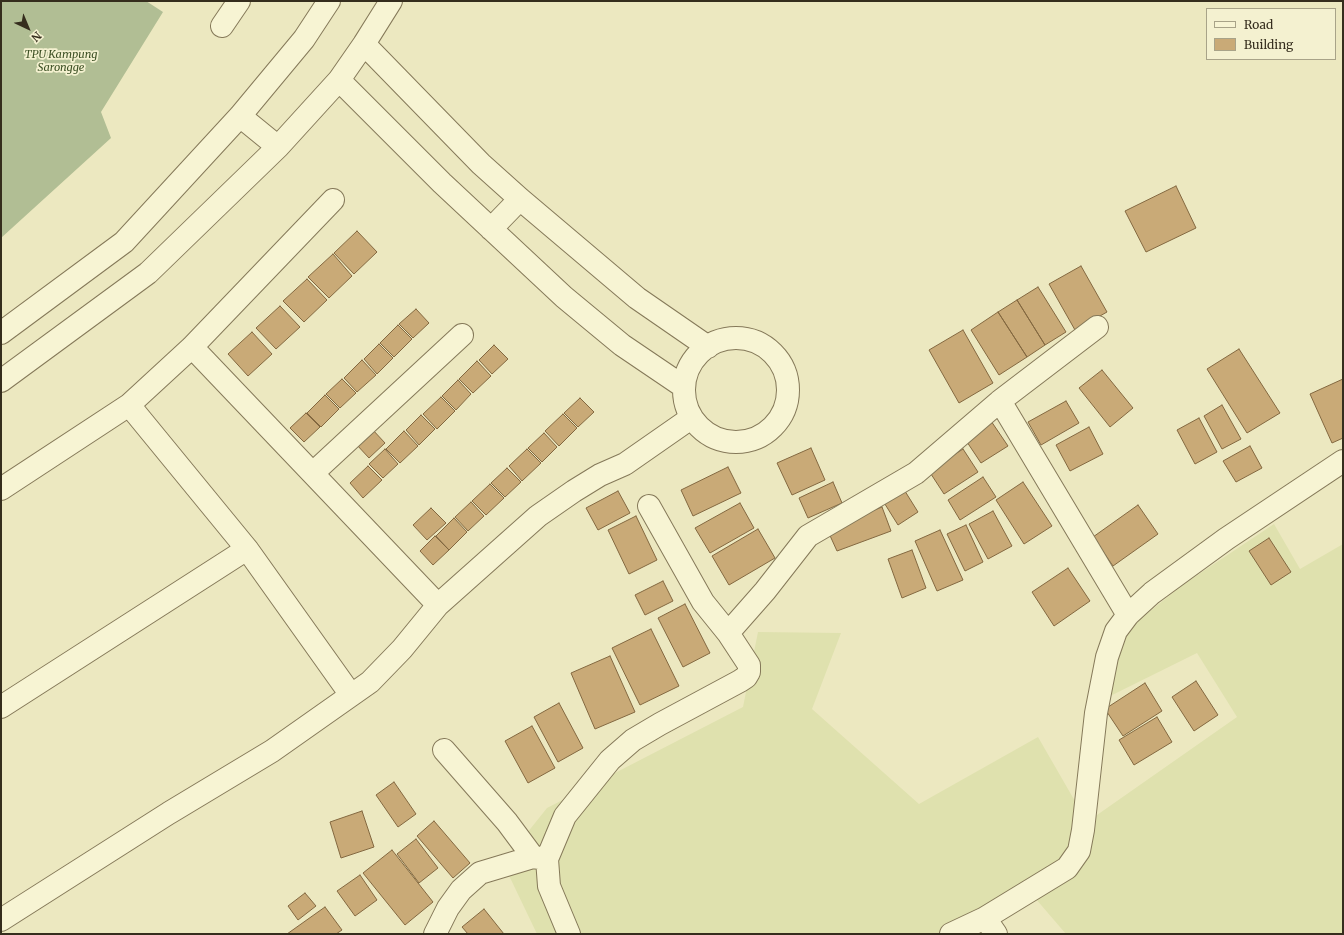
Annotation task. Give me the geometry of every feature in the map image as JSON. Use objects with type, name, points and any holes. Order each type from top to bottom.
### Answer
[{"type":"street","points":[[222,26],[239,1]]},
{"type":"street","points":[[1,333],[124,242],[240,116],[304,39],[329,1]]},
{"type":"street","points":[[1,381],[148,273],[278,147],[339,80],[364,44],[390,1]]},
{"type":"street","points":[[364,44],[481,164],[520,200],[637,298],[708,347]]},
{"type":"street","points":[[339,80],[442,183],[564,297],[622,345],[684,387]]},
{"type":"street","points":[[240,116],[278,147]]},
{"type":"street","points":[[1,489],[129,405],[192,347],[333,200]]},
{"type":"street","points":[[491,229],[520,200]]},
{"type":"street","points":[[728,633],[765,591],[808,536],[916,474],[1000,401],[1097,327]]},
{"type":"street","points":[[313,473],[462,335]]},
{"type":"street","points":[[738,338],[755,342],[769,350],[780,362],[786,378],[787,394],[784,410],[775,424],[763,435],[748,441],[731,442],[715,438],[702,430],[691,418],[685,403],[684,387],[691,364],[708,347],[722,340],[738,338]]},
{"type":"street","points":[[192,347],[438,604]]},
{"type":"street","points":[[1000,401],[1128,615]]},
{"type":"street","points":[[129,405],[247,549],[351,695]]},
{"type":"street","points":[[1,920],[162,818],[272,751],[370,682],[402,649],[438,604],[538,516],[600,475],[625,464],[691,418]]},
{"type":"street","points":[[951,934],[990,926],[1067,868],[1080,850],[1096,713],[1107,657],[1116,631],[1128,615],[1152,593],[1213,548],[1343,461]]},
{"type":"street","points":[[435,934],[448,908],[460,890],[480,873],[540,858],[566,816],[610,760],[633,740],[660,724],[707,700],[746,677],[749,672],[749,665],[728,633],[703,602],[648,506]]},
{"type":"street","points":[[1,707],[247,549]]},
{"type":"street","points":[[444,750],[540,858],[549,886],[569,934]]},
{"type":"green space","name":"TPU Kampung Sarongge","points":[[1,1],[146,1],[163,12],[101,112],[111,138],[1,238]]},
{"type":"green space","points":[[1274,524],[1300,569],[1343,544],[1343,934],[1066,934],[1029,891],[971,934],[537,934],[503,863],[547,808],[743,707],[758,632],[841,633],[812,709],[919,804],[1038,737],[1087,822],[1237,717],[1197,653],[1090,706],[1100,651],[1184,584]]},
{"type":"building","points":[[1176,186],[1196,228],[1146,252],[1125,211]]},
{"type":"building","points":[[357,231],[377,252],[354,274],[334,253]]},
{"type":"building","points":[[333,254],[352,276],[329,298],[308,277]]},
{"type":"building","points":[[1081,266],[1107,312],[1075,330],[1049,284]]},
{"type":"building","points":[[307,279],[327,300],[304,322],[283,301]]},
{"type":"building","points":[[1038,287],[1066,332],[1045,345],[1017,300]]},
{"type":"building","points":[[1017,300],[1045,345],[1027,357],[998,312]]},
{"type":"building","points":[[280,306],[300,327],[276,349],[256,328]]},
{"type":"building","points":[[416,309],[429,323],[413,338],[399,324]]},
{"type":"building","points":[[998,312],[1027,357],[999,375],[971,330]]},
{"type":"building","points":[[398,325],[412,339],[394,357],[380,343]]},
{"type":"building","points":[[963,330],[993,383],[959,403],[929,350]]},
{"type":"building","points":[[252,332],[272,354],[248,376],[228,354]]},
{"type":"building","points":[[379,344],[393,358],[377,374],[364,359]]},
{"type":"building","points":[[494,345],[508,359],[492,374],[479,360]]},
{"type":"building","points":[[1239,349],[1280,413],[1247,433],[1207,369]]},
{"type":"building","points":[[362,360],[376,375],[357,392],[344,378]]},
{"type":"building","points":[[477,361],[491,376],[473,393],[459,379]]},
{"type":"building","points":[[1102,370],[1133,408],[1110,427],[1079,388]]},
{"type":"building","points":[[342,379],[356,393],[340,408],[326,394]]},
{"type":"building","points":[[1343,379],[1343,438],[1332,443],[1310,394]]},
{"type":"building","points":[[458,380],[471,394],[456,410],[442,396]]},
{"type":"building","points":[[325,395],[339,409],[321,427],[307,413]]},
{"type":"building","points":[[441,397],[455,411],[437,429],[423,414]]},
{"type":"building","points":[[580,398],[594,412],[578,427],[564,413]]},
{"type":"building","points":[[1066,401],[1079,423],[1041,445],[1028,422]]},
{"type":"building","points":[[1222,405],[1241,439],[1222,449],[1204,416]]},
{"type":"building","points":[[306,413],[320,427],[304,442],[290,428]]},
{"type":"building","points":[[563,414],[577,428],[559,446],[545,431]]},
{"type":"building","points":[[421,415],[435,429],[419,445],[406,430]]},
{"type":"building","points":[[989,418],[1008,446],[981,463],[963,436]]},
{"type":"building","points":[[1199,418],[1217,452],[1195,464],[1177,430]]},
{"type":"building","points":[[1089,427],[1103,454],[1070,471],[1056,445]]},
{"type":"building","points":[[372,429],[385,443],[369,458],[356,444]]},
{"type":"building","points":[[404,431],[418,446],[400,463],[386,449]]},
{"type":"building","points":[[544,433],[557,447],[542,462],[528,448]]},
{"type":"building","points":[[1250,446],[1262,468],[1236,482],[1223,461]]},
{"type":"building","points":[[811,448],[825,480],[792,495],[777,463]]},
{"type":"building","points":[[385,449],[398,464],[383,478],[369,464]]},
{"type":"building","points":[[527,449],[541,463],[522,481],[509,466]]},
{"type":"building","points":[[963,449],[978,472],[944,494],[929,471]]},
{"type":"building","points":[[368,466],[382,480],[363,498],[350,483]]},
{"type":"building","points":[[728,467],[741,493],[693,516],[681,490]]},
{"type":"building","points":[[507,468],[521,482],[505,497],[491,483]]},
{"type":"building","points":[[983,477],[996,497],[960,520],[948,500]]},
{"type":"building","points":[[833,482],[842,503],[808,518],[799,498]]},
{"type":"building","points":[[1023,482],[1052,526],[1024,544],[996,500]]},
{"type":"building","points":[[490,484],[504,498],[486,515],[472,501]]},
{"type":"building","points":[[903,488],[918,512],[898,525],[883,501]]},
{"type":"building","points":[[618,491],[630,513],[598,530],[586,508]]},
{"type":"building","points":[[471,502],[484,516],[468,531],[455,517]]},
{"type":"building","points":[[740,503],[754,528],[710,553],[695,528]]},
{"type":"building","points":[[1138,505],[1158,534],[1113,566],[1093,537]]},
{"type":"building","points":[[882,507],[891,531],[837,551],[827,529]]},
{"type":"building","points":[[431,508],[446,523],[427,540],[413,525]]},
{"type":"building","points":[[993,511],[1012,546],[988,559],[969,524]]},
{"type":"building","points":[[636,516],[657,560],[629,574],[608,530]]},
{"type":"building","points":[[454,518],[467,532],[449,550],[436,536]]},
{"type":"building","points":[[966,525],[983,562],[965,571],[947,534]]},
{"type":"building","points":[[758,529],[775,558],[729,585],[712,556]]},
{"type":"building","points":[[940,530],[963,580],[937,591],[915,541]]},
{"type":"building","points":[[435,536],[449,550],[433,565],[420,551]]},
{"type":"building","points":[[1269,538],[1291,572],[1271,585],[1249,551]]},
{"type":"building","points":[[912,550],[926,588],[902,598],[888,559]]},
{"type":"building","points":[[1068,568],[1090,601],[1054,626],[1032,592]]},
{"type":"building","points":[[663,581],[673,601],[645,615],[635,595]]},
{"type":"building","points":[[685,604],[710,653],[683,667],[658,618]]},
{"type":"building","points":[[651,629],[679,686],[640,705],[612,648]]},
{"type":"building","points":[[610,656],[635,712],[595,729],[571,673]]},
{"type":"building","points":[[1196,681],[1218,715],[1194,731],[1172,697]]},
{"type":"building","points":[[1145,683],[1162,711],[1123,736],[1105,709]]},
{"type":"building","points":[[559,703],[583,748],[558,762],[534,717]]},
{"type":"building","points":[[1157,717],[1172,742],[1134,765],[1119,740]]},
{"type":"building","points":[[532,726],[555,768],[528,783],[505,741]]},
{"type":"building","points":[[394,782],[416,814],[398,827],[376,795]]},
{"type":"building","points":[[362,811],[374,847],[341,858],[330,822]]},
{"type":"building","points":[[434,821],[470,863],[453,878],[417,836]]},
{"type":"building","points":[[416,839],[438,868],[419,883],[397,854]]},
{"type":"building","points":[[392,850],[433,902],[405,925],[363,873]]},
{"type":"building","points":[[360,875],[377,900],[355,916],[337,891]]},
{"type":"building","points":[[305,893],[316,906],[298,920],[288,906]]},
{"type":"building","points":[[325,907],[342,930],[336,934],[287,934]]},
{"type":"building","points":[[484,909],[504,934],[468,934],[462,927]]}]
